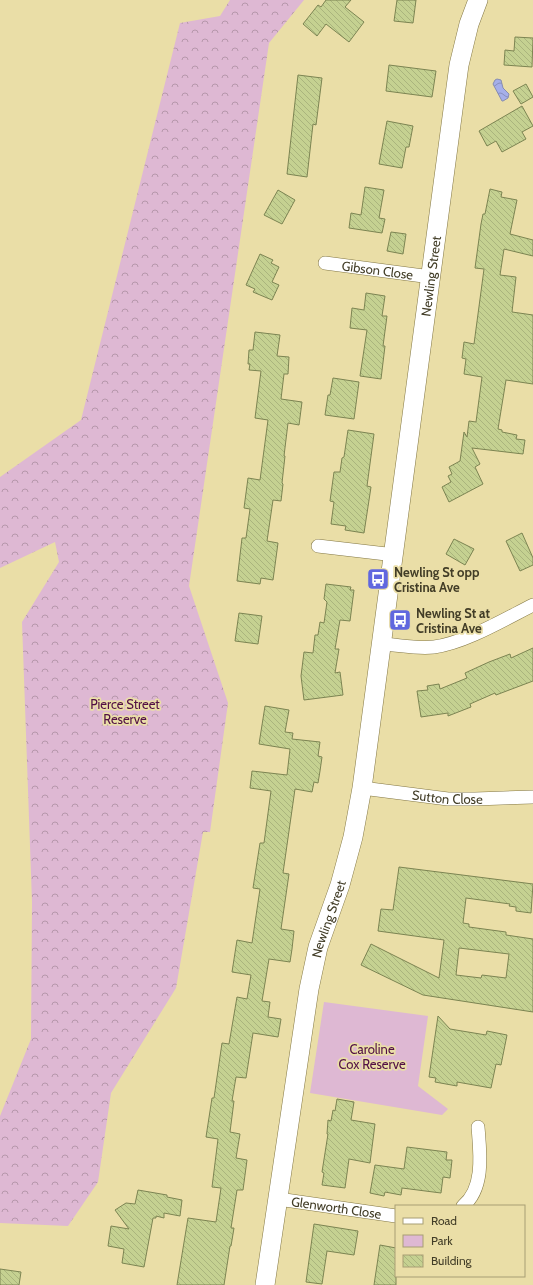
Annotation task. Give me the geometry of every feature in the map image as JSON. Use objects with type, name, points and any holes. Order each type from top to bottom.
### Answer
[{"type":"street","name":"Newling Street","points":[[265,1285],[305,1007],[312,971],[318,947],[346,865],[362,788],[395,555],[459,65],[469,24],[478,0]]},
{"type":"street","name":"Gibson Close","points":[[325,262],[431,277]]},
{"type":"street","points":[[318,546],[395,555]]},
{"type":"street","points":[[382,644],[421,647],[445,645],[468,637],[533,605]]},
{"type":"street","name":"Sutton Close","points":[[362,788],[448,799],[475,800],[533,797]]},
{"type":"street","points":[[464,1205],[474,1194],[481,1160],[478,1127]]},
{"type":"street","name":"Glenworth Close","points":[[278,1199],[395,1216]]},
{"type":"green space","name":"Pierce Street Reserve","points":[[230,0],[304,0],[269,43],[189,586],[228,703],[210,832],[203,832],[176,988],[111,1093],[98,1182],[68,1226],[0,1223],[0,1116],[31,1039],[32,902],[22,622],[59,562],[55,542],[0,568],[0,477],[81,420],[180,23],[220,16]]},
{"type":"green space","name":"Caroline Cox Reserve","points":[[324,1002],[428,1016],[418,1086],[448,1109],[442,1115],[310,1093]]},
{"type":"water","points":[[497,79],[501,80],[503,88],[509,94],[508,98],[503,101],[493,84]]},
{"type":"building","points":[[326,0],[351,0],[345,7],[364,22],[349,42],[326,24],[317,36],[303,24],[318,5],[321,7]]},
{"type":"building","points":[[397,0],[416,0],[413,23],[394,21]]},
{"type":"building","points":[[515,37],[533,38],[532,67],[504,65],[505,50],[514,51]]},
{"type":"building","points":[[389,65],[436,71],[432,97],[386,91]]},
{"type":"building","points":[[298,75],[322,78],[316,125],[313,124],[307,177],[287,174]]},
{"type":"building","points":[[526,84],[533,97],[521,104],[513,91]]},
{"type":"building","points":[[522,106],[533,126],[522,132],[526,139],[502,152],[496,141],[487,146],[479,131]]},
{"type":"building","points":[[387,121],[413,126],[409,147],[406,147],[402,168],[379,164]]},
{"type":"building","points":[[365,187],[384,190],[379,218],[385,219],[382,233],[349,228],[351,213],[361,215]]},
{"type":"building","points":[[490,189],[502,192],[501,197],[517,200],[510,234],[533,240],[533,256],[504,249],[500,275],[516,277],[512,312],[533,315],[533,384],[506,380],[498,429],[502,430],[502,432],[517,435],[516,439],[525,440],[523,454],[472,448],[480,464],[475,467],[483,484],[449,502],[442,487],[451,482],[448,476],[452,474],[449,467],[460,461],[464,432],[467,437],[469,421],[476,422],[482,377],[464,374],[466,359],[462,358],[464,342],[474,344],[484,269],[475,268],[481,224],[483,214],[485,214]]},
{"type":"building","points":[[278,190],[295,200],[282,224],[264,215]]},
{"type":"building","points":[[391,232],[406,234],[403,254],[387,251]]},
{"type":"building","points":[[260,254],[273,260],[271,263],[279,267],[272,282],[279,285],[272,300],[253,292],[255,289],[246,285]]},
{"type":"building","points":[[366,293],[385,296],[382,316],[387,316],[381,379],[360,376],[367,330],[350,328],[352,308],[364,310]]},
{"type":"building","points":[[255,332],[280,335],[277,356],[289,357],[288,374],[284,374],[281,399],[302,402],[299,425],[288,423],[281,501],[273,500],[267,541],[278,543],[273,580],[261,578],[260,584],[237,581],[242,538],[246,538],[250,509],[244,508],[248,478],[260,480],[268,420],[255,418],[261,371],[249,370],[250,364],[248,364],[249,350],[253,350]]},
{"type":"building","points":[[333,378],[359,382],[354,419],[325,415],[328,395],[330,395]]},
{"type":"building","points":[[348,430],[374,434],[367,486],[371,487],[364,533],[345,530],[346,526],[331,524],[334,502],[330,501],[334,472],[340,472]]},
{"type":"building","points":[[522,533],[533,558],[533,565],[520,571],[506,541]]},
{"type":"building","points":[[454,539],[474,549],[465,565],[446,554]]},
{"type":"building","points":[[326,584],[351,587],[350,590],[354,590],[350,621],[340,620],[335,649],[339,649],[335,673],[340,672],[343,695],[304,700],[301,676],[304,652],[313,653],[315,635],[318,635],[320,622],[324,623],[327,602],[324,599]]},
{"type":"building","points":[[239,613],[262,616],[258,644],[235,641]]},
{"type":"building","points":[[533,648],[533,681],[496,695],[495,693],[470,704],[471,707],[448,716],[448,713],[421,717],[417,691],[428,690],[427,686],[439,684],[440,689],[467,678],[465,673],[489,662],[510,654],[511,658]]},
{"type":"building","points":[[265,706],[289,710],[285,732],[293,733],[292,739],[320,742],[318,756],[322,757],[320,771],[318,783],[314,782],[312,792],[295,789],[283,873],[289,874],[281,929],[294,931],[290,962],[269,959],[262,1001],[270,1002],[268,1017],[281,1019],[278,1037],[253,1033],[246,1078],[236,1077],[232,1101],[234,1101],[230,1132],[240,1134],[236,1158],[247,1160],[243,1190],[237,1190],[231,1228],[234,1228],[224,1285],[177,1285],[188,1218],[216,1222],[221,1188],[212,1187],[218,1139],[206,1137],[212,1098],[214,1098],[222,1043],[229,1044],[237,997],[247,999],[251,975],[232,972],[237,940],[252,943],[260,889],[253,888],[260,843],[264,843],[271,791],[250,788],[252,771],[287,775],[290,749],[259,744]]},
{"type":"building","points":[[399,867],[533,884],[531,913],[516,911],[516,907],[509,906],[510,904],[466,898],[463,923],[469,924],[469,927],[506,932],[506,935],[533,939],[533,1012],[423,995],[361,965],[371,944],[439,978],[444,940],[378,931],[381,909],[393,910]],"holes":[[[459,948],[509,954],[506,978],[482,975],[481,978],[456,975]]]},
{"type":"building","points":[[438,1016],[450,1029],[486,1035],[487,1031],[507,1035],[501,1065],[496,1064],[491,1088],[457,1082],[457,1086],[435,1082],[436,1078],[429,1077]]},
{"type":"building","points":[[337,1099],[354,1102],[351,1120],[375,1124],[370,1163],[349,1159],[345,1188],[322,1185],[324,1173],[322,1172],[328,1134],[328,1120],[331,1121],[333,1110],[335,1111]]},
{"type":"building","points":[[407,1147],[447,1152],[446,1160],[452,1160],[450,1178],[443,1177],[441,1193],[402,1188],[401,1195],[385,1192],[384,1196],[370,1193],[375,1165],[404,1169]]},
{"type":"building","points":[[138,1190],[167,1195],[167,1197],[182,1200],[180,1216],[164,1213],[164,1218],[156,1216],[156,1218],[153,1218],[144,1267],[122,1263],[124,1249],[108,1246],[111,1226],[129,1229],[115,1210],[126,1203],[135,1204]]},
{"type":"building","points":[[314,1224],[358,1231],[354,1255],[327,1251],[322,1284],[306,1282]]},
{"type":"building","points":[[380,1245],[395,1248],[396,1285],[374,1285]]},
{"type":"building","points":[[0,1269],[21,1272],[19,1285],[0,1285]]},
{"type":"place","name":"Newling St opp Cristina Ave","points":[[378,579]]},
{"type":"place","name":"Newling St at Cristina Ave","points":[[400,620]]}]
